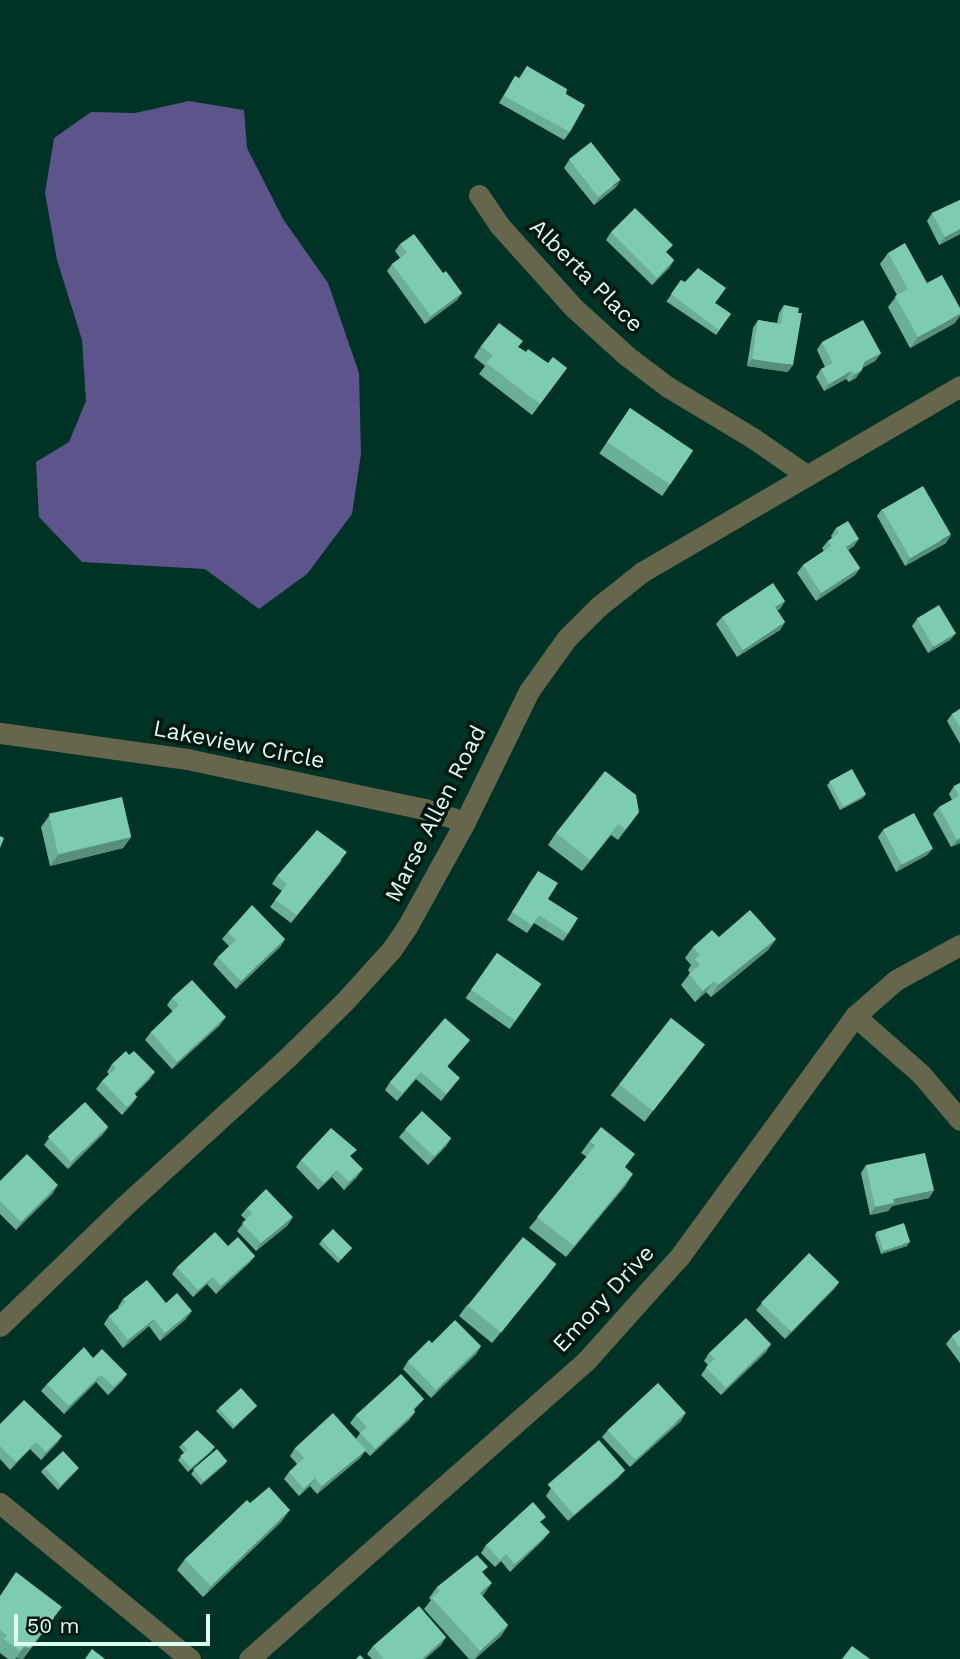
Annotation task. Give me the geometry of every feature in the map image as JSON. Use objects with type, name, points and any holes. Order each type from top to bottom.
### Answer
[{"type":"street","name":"Alberta Place","points":[[479,195],[499,225],[574,308],[627,356],[668,387],[752,438],[806,475]]},
{"type":"street","name":"Marse Allen Road","points":[[0,1326],[122,1208],[344,1002],[407,927],[465,822],[529,691],[567,638],[598,607],[642,572],[960,386]]},
{"type":"street","name":"Lakeview Circle","points":[[0,733],[187,760],[425,809],[465,822]]},
{"type":"street","name":"Emory Drive","points":[[249,1659],[586,1361],[680,1256],[855,1016],[897,980],[960,944]]},
{"type":"street","points":[[855,1016],[921,1074],[960,1120]]},
{"type":"street","points":[[0,1503],[190,1659]]},
{"type":"shaded area","points":[[189,101],[244,110],[247,148],[283,219],[328,283],[359,373],[361,454],[352,514],[307,574],[259,609],[205,569],[82,562],[39,517],[36,462],[69,442],[86,401],[82,340],[57,260],[45,193],[54,138],[91,112],[135,113]]},
{"type":"building","points":[[527,66],[567,89],[566,94],[585,105],[570,132],[504,96],[515,76],[520,79]]},
{"type":"building","points":[[591,142],[621,180],[598,197],[569,159]]},
{"type":"building","points":[[960,200],[960,229],[945,237],[932,213]]},
{"type":"building","points":[[635,208],[673,245],[666,252],[674,260],[657,278],[611,232]]},
{"type":"building","points":[[414,234],[443,273],[446,271],[462,293],[431,316],[392,264],[407,253],[400,244]]},
{"type":"building","points":[[905,243],[927,283],[942,275],[960,308],[960,314],[918,337],[895,296],[908,289],[888,253]]},
{"type":"building","points":[[698,268],[726,288],[715,303],[731,314],[719,330],[671,294],[681,280],[685,282]]},
{"type":"building","points":[[784,305],[799,308],[798,313],[802,313],[793,365],[752,359],[758,320],[781,324]]},
{"type":"building","points":[[863,320],[881,353],[864,362],[862,370],[855,374],[851,371],[829,384],[821,369],[833,363],[822,342]]},
{"type":"building","points":[[499,323],[523,341],[518,347],[526,352],[528,349],[548,363],[553,357],[567,368],[540,404],[486,363],[493,355],[481,346]]},
{"type":"building","points":[[630,408],[693,450],[670,484],[607,442]]},
{"type":"building","points":[[923,486],[951,534],[910,558],[882,510]]},
{"type":"building","points":[[848,521],[859,539],[846,547],[860,568],[821,593],[803,565],[831,546],[828,541],[839,533],[836,528]]},
{"type":"building","points":[[773,583],[785,601],[775,607],[785,622],[743,650],[722,617]]},
{"type":"building","points":[[939,605],[956,633],[934,647],[917,618]]},
{"type":"building","points":[[960,709],[960,727],[952,714]]},
{"type":"building","points":[[852,769],[866,794],[843,807],[829,782]]},
{"type":"building","points":[[605,771],[636,795],[639,812],[626,829],[618,824],[590,860],[556,833]]},
{"type":"building","points":[[960,783],[960,838],[957,840],[939,807],[959,796],[954,786]]},
{"type":"building","points":[[122,797],[131,837],[58,854],[49,814]]},
{"type":"building","points":[[914,813],[933,848],[902,865],[883,829]]},
{"type":"building","points":[[317,830],[347,852],[297,915],[275,900],[287,884],[277,876]]},
{"type":"building","points":[[538,871],[558,883],[548,899],[578,918],[568,934],[539,915],[532,925],[512,912]]},
{"type":"building","points":[[252,905],[285,939],[241,981],[218,957],[236,940],[228,932]]},
{"type":"building","points":[[750,910],[776,939],[718,985],[714,981],[703,991],[689,974],[700,965],[695,959],[700,955],[693,947],[712,930],[719,937]]},
{"type":"building","points":[[497,953],[541,984],[515,1021],[471,990]]},
{"type":"building","points":[[192,980],[226,1017],[177,1062],[151,1032],[179,1005],[172,998]]},
{"type":"building","points":[[445,1018],[470,1040],[447,1066],[460,1078],[446,1094],[421,1072],[402,1093],[390,1082]]},
{"type":"building","points":[[671,1018],[705,1044],[653,1111],[619,1084]]},
{"type":"building","points":[[126,1051],[129,1055],[134,1051],[155,1072],[134,1093],[137,1097],[127,1107],[102,1081],[116,1068],[112,1064]]},
{"type":"building","points":[[85,1102],[108,1127],[71,1162],[48,1137]]},
{"type":"building","points":[[422,1111],[451,1138],[434,1157],[405,1129]]},
{"type":"building","points":[[601,1127],[635,1154],[625,1167],[633,1174],[574,1246],[537,1217],[595,1146],[589,1142]]},
{"type":"building","points":[[331,1128],[357,1150],[350,1156],[363,1169],[349,1182],[337,1170],[324,1183],[301,1160]]},
{"type":"building","points":[[925,1153],[934,1190],[893,1199],[894,1203],[875,1207],[866,1165]]},
{"type":"building","points":[[27,1154],[58,1185],[21,1222],[0,1201],[0,1181]]},
{"type":"building","points":[[266,1189],[293,1217],[261,1243],[242,1223],[252,1214],[247,1208]]},
{"type":"building","points":[[904,1223],[910,1242],[884,1251],[877,1232]]},
{"type":"building","points":[[333,1229],[352,1248],[341,1259],[322,1240]]},
{"type":"building","points":[[215,1232],[228,1246],[238,1237],[255,1256],[221,1286],[213,1277],[198,1290],[177,1267]]},
{"type":"building","points":[[523,1237],[556,1264],[501,1332],[468,1305]]},
{"type":"building","points":[[809,1253],[839,1282],[791,1332],[761,1303]]},
{"type":"building","points":[[147,1280],[166,1303],[177,1293],[192,1311],[165,1333],[154,1319],[128,1340],[109,1316],[126,1302],[123,1299]]},
{"type":"building","points":[[746,1318],[771,1344],[726,1388],[706,1367],[715,1359],[709,1353]]},
{"type":"building","points":[[455,1320],[481,1346],[436,1390],[408,1361],[429,1340],[432,1343]]},
{"type":"building","points":[[960,1330],[960,1348],[952,1336]]},
{"type":"building","points":[[84,1347],[93,1358],[102,1349],[127,1374],[114,1387],[101,1375],[69,1406],[47,1384]]},
{"type":"building","points":[[401,1374],[424,1399],[413,1408],[415,1412],[375,1449],[360,1433],[367,1427],[356,1415]]},
{"type":"building","points":[[658,1383],[686,1413],[635,1460],[608,1430]]},
{"type":"building","points":[[241,1388],[257,1406],[235,1426],[219,1408]]},
{"type":"building","points":[[24,1400],[62,1436],[46,1452],[36,1442],[16,1462],[0,1446],[0,1424]]},
{"type":"building","points":[[333,1413],[366,1450],[322,1486],[315,1478],[304,1489],[289,1472],[304,1458],[295,1448]]},
{"type":"building","points":[[197,1430],[215,1447],[191,1468],[180,1456],[188,1450],[182,1444]]},
{"type":"building","points":[[599,1440],[625,1470],[574,1515],[548,1485]]},
{"type":"building","points":[[217,1449],[227,1461],[204,1481],[193,1469]]},
{"type":"building","points":[[63,1451],[79,1468],[60,1485],[45,1468]]},
{"type":"building","points":[[269,1487],[290,1510],[211,1586],[185,1559],[247,1500],[250,1503]]},
{"type":"building","points":[[533,1502],[546,1517],[540,1522],[550,1532],[515,1564],[506,1554],[500,1560],[486,1545]]},
{"type":"building","points":[[477,1555],[488,1567],[482,1572],[492,1583],[480,1593],[508,1625],[480,1651],[432,1598],[440,1591],[437,1587]]},
{"type":"building","points":[[16,1572],[62,1607],[30,1648],[24,1647],[20,1651],[4,1639],[7,1635],[0,1630],[0,1596]]},
{"type":"building","points":[[419,1606],[446,1637],[422,1659],[384,1659],[373,1646]]},
{"type":"building","points":[[852,1646],[870,1659],[842,1659]]},
{"type":"building","points":[[92,1649],[105,1659],[85,1659]]}]
